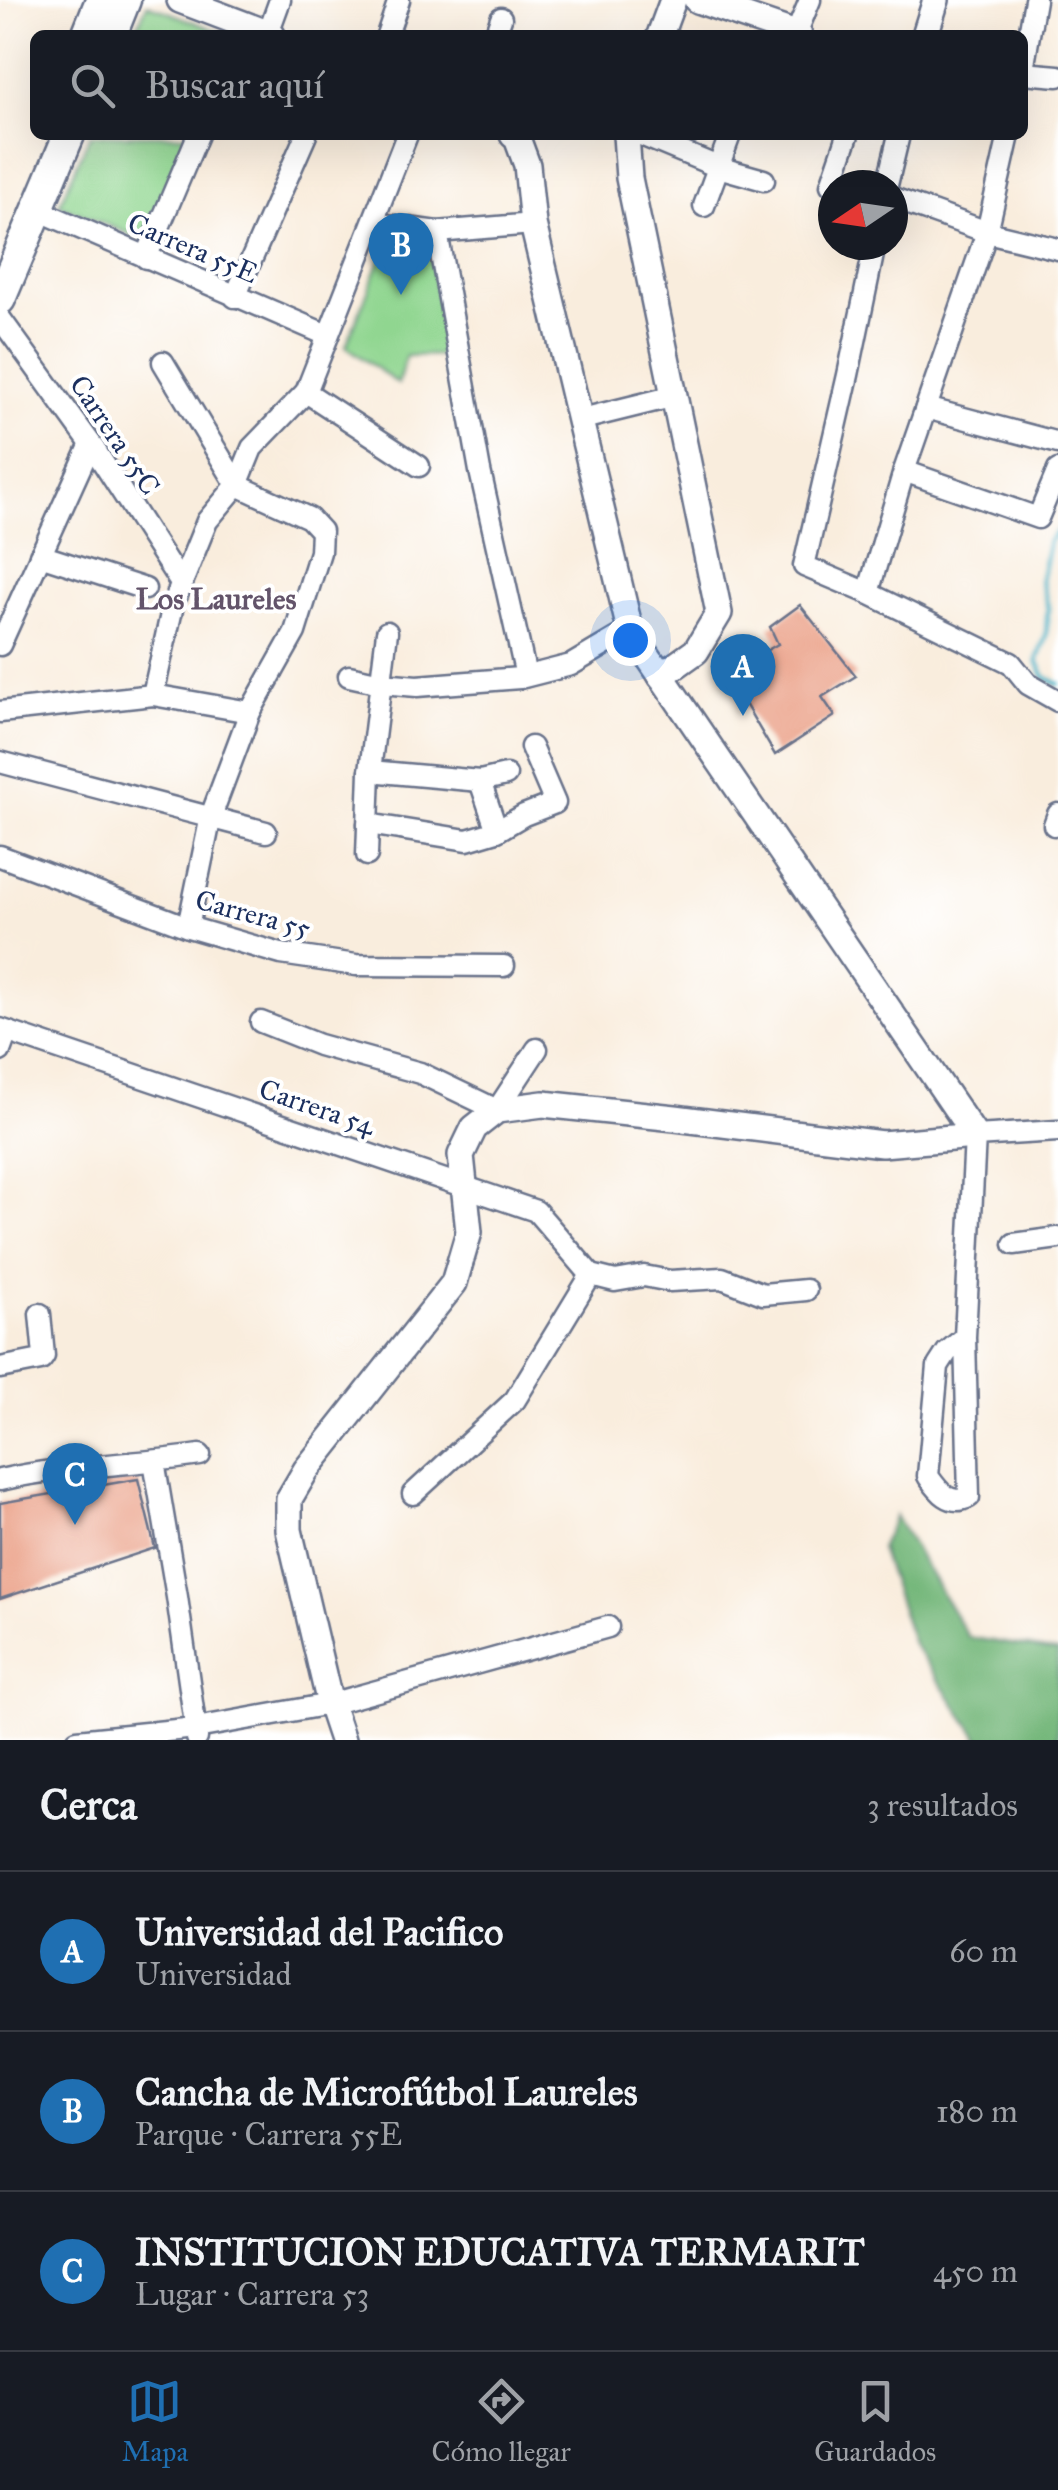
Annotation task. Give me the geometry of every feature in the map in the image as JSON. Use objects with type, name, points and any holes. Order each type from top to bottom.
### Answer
[{"type":"highway","points":[[89,30],[101,0]]},
{"type":"highway","points":[[112,30],[125,0]]},
{"type":"highway","points":[[0,252],[45,140]]},
{"type":"highway","points":[[0,300],[67,140]]},
{"type":"main road","points":[[180,0],[251,30]]},
{"type":"main road","points":[[662,30],[673,0]]},
{"type":"main road","points":[[697,0],[767,30]]},
{"type":"main road","points":[[927,30],[936,0]]},
{"type":"main road","points":[[342,1740],[289,1530],[289,1498],[306,1470],[454,1283],[468,1232],[461,1155],[474,1128],[497,1110],[543,1104],[882,1144],[975,1136],[630,630],[578,420],[517,140]]},
{"type":"main road","points":[[626,140],[629,178],[719,613],[696,650],[662,676]]},
{"type":"street","points":[[258,30],[280,0]]},
{"type":"street","points":[[389,30],[399,0]]},
{"type":"street","points":[[799,30],[810,0]]},
{"type":"street","points":[[1028,39],[1034,0]]},
{"type":"street","points":[[1028,73],[1058,76]]},
{"type":"street","points":[[146,258],[196,140]]},
{"type":"street","points":[[235,297],[304,140]]},
{"type":"street","points":[[153,695],[173,605],[206,521],[237,485],[252,448],[306,392],[406,140]]},
{"type":"street","points":[[653,140],[718,168],[764,180]]},
{"type":"street","points":[[704,206],[728,140]]},
{"type":"street","points":[[836,170],[846,140]]},
{"type":"street","points":[[892,170],[899,140]]},
{"type":"street","points":[[868,593],[904,470],[988,232],[1008,140]]},
{"type":"street","points":[[908,203],[988,232],[1058,249]]},
{"type":"street","name":"Carrera 55E","points":[[38,210],[327,336]]},
{"type":"street","points":[[373,223],[437,232],[533,224]]},
{"type":"street","points":[[437,232],[480,471],[526,676]]},
{"type":"street","points":[[872,260],[804,566],[1011,663],[1028,684],[1058,701]]},
{"type":"street","name":"Carrera 55C","points":[[0,318],[90,444],[182,585]]},
{"type":"street","points":[[163,362],[237,485],[309,518],[322,531],[320,552],[295,632],[250,712],[211,816],[188,927]]},
{"type":"street","points":[[306,392],[419,466]]},
{"type":"street","points":[[578,420],[675,396]]},
{"type":"street","points":[[926,408],[1058,443]]},
{"type":"street","points":[[0,644],[90,444]]},
{"type":"street","points":[[904,470],[1038,518],[1058,470]]},
{"type":"street","points":[[40,555],[145,588]]},
{"type":"street","points":[[349,676],[417,686],[526,676],[571,666],[630,630]]},
{"type":"street","points":[[367,855],[370,771],[387,632]]},
{"type":"street","points":[[0,712],[153,695],[250,712]]},
{"type":"street","points":[[368,824],[467,840],[497,831],[555,803],[531,746]]},
{"type":"street","points":[[0,762],[266,832]]},
{"type":"street","points":[[370,771],[480,781],[506,775]]},
{"type":"street","points":[[480,781],[497,831]]},
{"type":"street","name":"Carrera 55","points":[[0,856],[188,927],[281,954],[356,965],[504,966]]},
{"type":"street","points":[[261,1022],[318,1045],[420,1074],[497,1110],[536,1049]]},
{"type":"street","name":"Carrera 54","points":[[2,1037],[536,1212],[591,1274]]},
{"type":"street","points":[[965,1337],[938,1366],[928,1476],[943,1496],[961,1501],[969,1497],[965,1337],[975,1136],[1058,1131]]},
{"type":"street","points":[[1014,1244],[1058,1238]]},
{"type":"street","points":[[413,1494],[514,1400],[591,1274],[616,1282],[644,1276],[670,1281],[722,1278],[763,1294],[806,1290]]},
{"type":"street","points":[[0,1368],[42,1360],[40,1314]]},
{"type":"street","points":[[0,1480],[39,1471],[154,1462],[200,1454]]},
{"type":"street","points":[[154,1462],[197,1734]]},
{"type":"street","points":[[78,1740],[197,1734],[330,1704],[608,1627]]},
{"type":"green space","points":[[147,4],[215,30],[136,30]]},
{"type":"green space","points":[[88,140],[189,140],[146,241],[59,205]]},
{"type":"green space","points":[[388,240],[429,244],[446,355],[406,356],[398,384],[346,346]]},
{"type":"green space","points":[[895,1516],[968,1637],[1058,1652],[1058,1740],[980,1740],[913,1644],[880,1548]]},
{"type":"building","points":[[800,605],[856,676],[822,697],[835,716],[775,755],[727,673],[778,644],[770,627]]},
{"type":"building","points":[[138,1479],[155,1548],[0,1599],[0,1503]]},
{"type":"waterway","points":[[1058,531],[1049,541],[1041,579],[1048,608],[1046,636],[1037,661],[1045,677],[1058,684]]},
{"type":"place","name":"Cancha de Microfútbol Laureles","points":[[401,295]]},
{"type":"place","name":"Universidad del Pacifico","points":[[743,716]]},
{"type":"place","name":"INSTITUCION EDUCATIVA TERMARIT","points":[[75,1525]]},
{"type":"district","name":"Los Laureles","points":[[216,599]]}]
